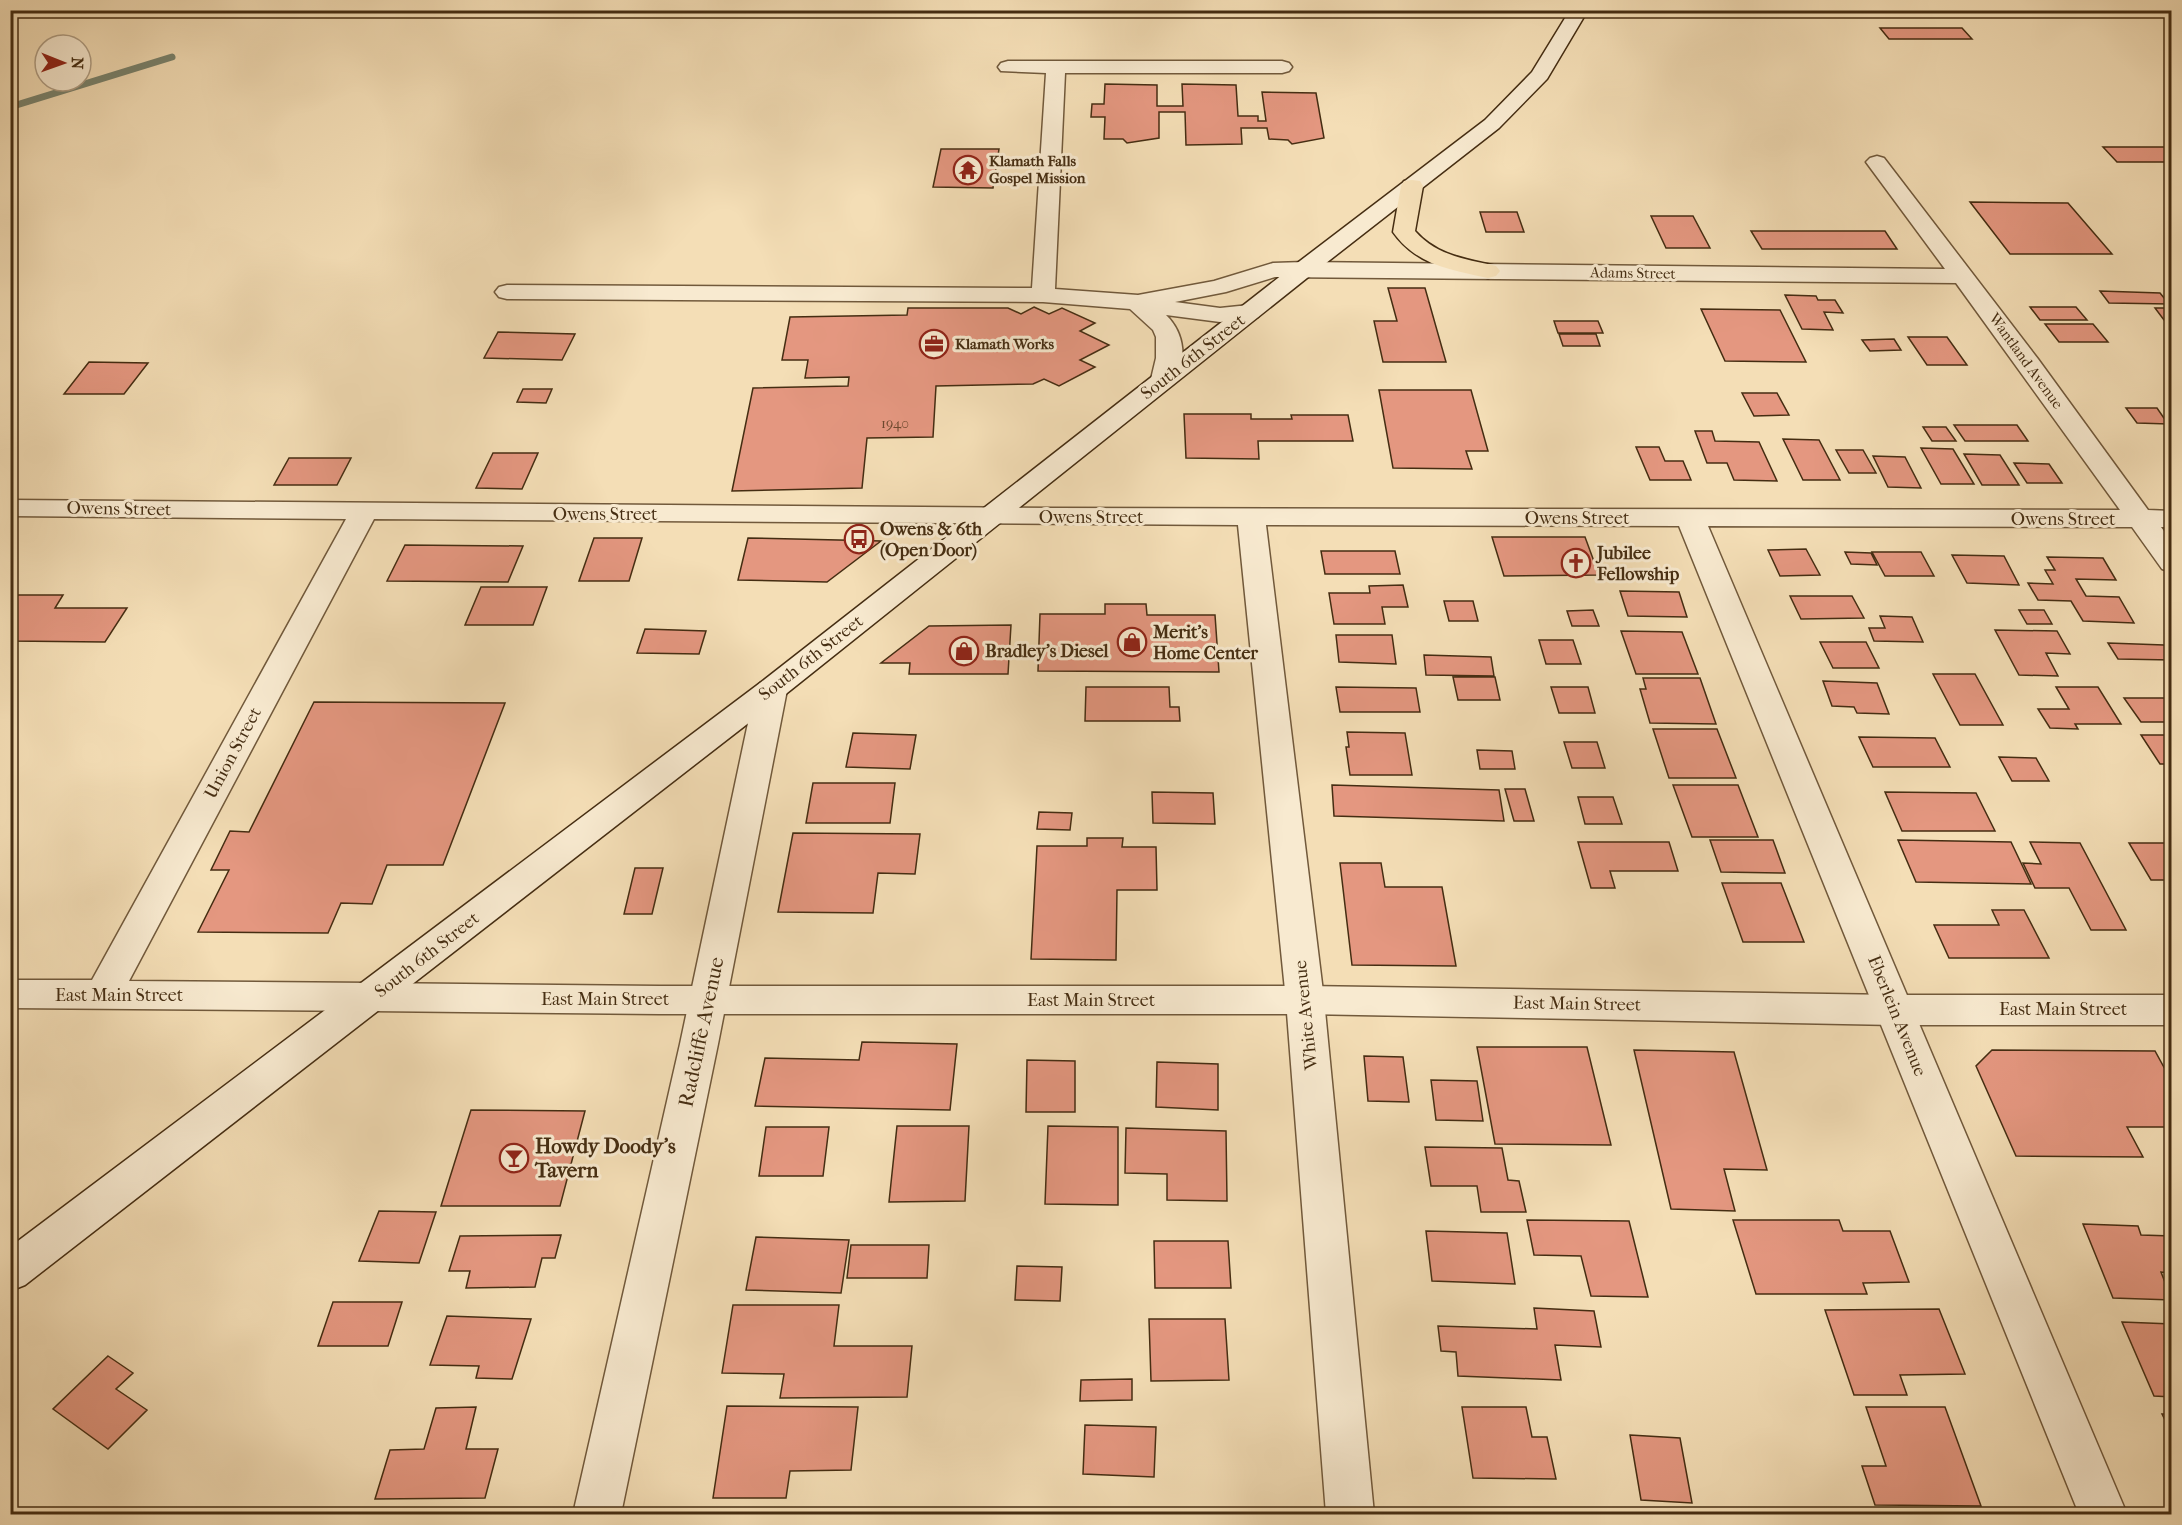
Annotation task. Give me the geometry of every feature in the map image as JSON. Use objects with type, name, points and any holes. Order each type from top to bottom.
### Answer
[{"type":"main road","points":[[1412,186],[1404,232],[1416,248],[1439,260],[1488,271]]},
{"type":"street","name":"South 6th Street","points":[[10,1272],[771,690],[1249,312],[1492,124],[1540,75],[1572,21]]},
{"type":"street","points":[[1008,67],[1282,67]]},
{"type":"street","points":[[1043,295],[1056,67]]},
{"type":"street","name":"Wantland Avenue","points":[[1877,162],[2029,364],[2172,563]]},
{"type":"street","name":"Adams Street","points":[[1138,302],[1218,287],[1273,270],[1304,269],[1963,276]]},
{"type":"street","points":[[507,292],[1043,295],[1138,302],[1200,314],[1220,315],[1249,312]]},
{"type":"street","points":[[1138,302],[1143,311],[1162,325],[1170,340],[1164,380]]},
{"type":"street","name":"Owens Street","points":[[10,508],[990,516],[2172,519]]},
{"type":"street","name":"Union Street","points":[[103,995],[364,512]]},
{"type":"street","name":"White Avenue","points":[[1251,517],[1305,1000],[1350,1515]]},
{"type":"street","name":"Eberlein Avenue","points":[[1690,518],[2103,1515]]},
{"type":"street","name":"Radcliffe Avenue","points":[[597,1515],[708,1000],[771,690]]},
{"type":"street","name":"East Main Street","points":[[10,994],[708,1000],[1305,1000],[1895,1010],[2172,1010]]},
{"type":"building","points":[[1880,28],[1962,28],[1972,39],[1889,39]]},
{"type":"building","points":[[1105,84],[1157,85],[1157,106],[1183,106],[1182,84],[1236,85],[1238,116],[1258,116],[1258,121],[1266,121],[1262,92],[1316,93],[1324,138],[1292,144],[1288,140],[1269,139],[1267,128],[1241,128],[1242,144],[1186,145],[1185,112],[1159,112],[1159,138],[1127,143],[1123,139],[1104,139],[1105,117],[1091,117],[1092,104],[1104,104]]},
{"type":"building","points":[[2103,147],[2169,147],[2172,150],[2172,169],[2165,162],[2117,162]]},
{"type":"building","points":[[941,149],[999,149],[993,188],[933,187]]},
{"type":"building","points":[[1970,202],[2068,203],[2112,254],[2010,254]]},
{"type":"building","points":[[1480,212],[1517,212],[1524,232],[1486,232]]},
{"type":"building","points":[[1651,216],[1693,216],[1710,248],[1666,248]]},
{"type":"building","points":[[1751,231],[1885,231],[1897,249],[1762,249]]},
{"type":"building","points":[[1388,288],[1425,288],[1446,362],[1383,362],[1374,321],[1397,321]]},
{"type":"building","points":[[2100,291],[2160,293],[2169,304],[2109,303]]},
{"type":"building","points":[[1785,295],[1816,296],[1818,300],[1835,300],[1843,313],[1824,312],[1833,330],[1802,329]]},
{"type":"building","points":[[1034,307],[1049,314],[1062,308],[1095,323],[1080,331],[1109,345],[1080,360],[1095,367],[1059,386],[1044,379],[1033,384],[936,386],[933,437],[867,438],[862,488],[732,491],[753,388],[848,386],[849,377],[805,378],[808,360],[782,360],[790,317],[907,315],[908,308],[1008,308],[1021,314]]},
{"type":"building","points":[[2030,307],[2076,307],[2087,320],[2040,320]]},
{"type":"building","points":[[2155,308],[2172,308],[2172,320],[2164,320]]},
{"type":"building","points":[[1701,309],[1780,310],[1806,362],[1725,361]]},
{"type":"building","points":[[1554,321],[1598,321],[1603,333],[1558,333]]},
{"type":"building","points":[[2045,324],[2093,324],[2108,342],[2059,342]]},
{"type":"building","points":[[498,332],[575,334],[562,360],[484,358]]},
{"type":"building","points":[[1559,334],[1596,334],[1600,346],[1563,346]]},
{"type":"building","points":[[1908,337],[1947,337],[1967,365],[1927,365]]},
{"type":"building","points":[[1894,339],[1901,350],[1870,351],[1862,340]]},
{"type":"building","points":[[89,362],[148,363],[124,394],[64,394]]},
{"type":"building","points":[[523,389],[552,389],[546,403],[517,402]]},
{"type":"building","points":[[1379,390],[1471,390],[1488,451],[1466,451],[1472,469],[1393,468]]},
{"type":"building","points":[[1742,393],[1777,393],[1789,415],[1754,416]]},
{"type":"building","points":[[2126,408],[2157,408],[2168,424],[2137,423]]},
{"type":"building","points":[[1184,414],[1251,414],[1251,419],[1292,419],[1291,415],[1348,415],[1353,441],[1258,441],[1259,459],[1186,458]]},
{"type":"building","points":[[1954,425],[2017,425],[2028,441],[1965,441]]},
{"type":"building","points":[[1923,427],[1946,427],[1956,441],[1932,441]]},
{"type":"building","points":[[1695,431],[1712,431],[1715,441],[1759,442],[1777,481],[1734,480],[1727,463],[1707,463]]},
{"type":"building","points":[[1783,439],[1819,440],[1840,480],[1803,480]]},
{"type":"building","points":[[1636,447],[1659,447],[1665,461],[1683,461],[1691,480],[1650,480]]},
{"type":"building","points":[[1921,448],[1953,449],[1974,484],[1941,484]]},
{"type":"building","points":[[1836,450],[1863,450],[1876,473],[1849,473]]},
{"type":"building","points":[[493,453],[538,453],[522,489],[476,488]]},
{"type":"building","points":[[1964,454],[2000,455],[2019,485],[1982,485]]},
{"type":"building","points":[[1873,456],[1905,457],[1921,488],[1888,487]]},
{"type":"building","points":[[289,458],[351,458],[337,485],[274,485]]},
{"type":"building","points":[[2014,463],[2049,464],[2062,483],[2027,483]]},
{"type":"building","points":[[1492,537],[1585,537],[1599,575],[1504,576]]},
{"type":"building","points":[[594,538],[642,538],[629,581],[579,581]]},
{"type":"building","points":[[748,538],[881,541],[827,582],[738,580]]},
{"type":"building","points":[[405,545],[523,546],[508,582],[387,581]]},
{"type":"building","points":[[1806,549],[1820,575],[1780,576],[1768,550]]},
{"type":"building","points":[[1321,551],[1395,551],[1400,574],[1325,574]]},
{"type":"building","points":[[1845,552],[1871,553],[1877,565],[1851,564]]},
{"type":"building","points":[[1872,552],[1921,552],[1934,576],[1885,576]]},
{"type":"building","points":[[1952,555],[2004,556],[2019,585],[1967,583]]},
{"type":"building","points":[[2047,557],[2103,558],[2116,580],[2076,579],[2086,596],[2119,597],[2134,623],[2083,621],[2071,601],[2038,600],[2028,583],[2053,584],[2045,570],[2055,570]]},
{"type":"building","points":[[1403,585],[1408,607],[1382,607],[1385,624],[1334,624],[1329,593],[1370,593],[1369,586]]},
{"type":"building","points":[[481,587],[547,587],[533,625],[465,625]]},
{"type":"building","points":[[1620,591],[1679,592],[1687,617],[1628,616]]},
{"type":"building","points":[[18,595],[63,595],[55,608],[127,608],[105,642],[10,641],[10,606]]},
{"type":"building","points":[[1790,596],[1852,596],[1864,618],[1801,619]]},
{"type":"building","points":[[1444,601],[1473,601],[1478,621],[1449,621]]},
{"type":"building","points":[[1105,604],[1146,604],[1147,615],[1215,615],[1219,672],[1038,671],[1040,614],[1105,614]]},
{"type":"building","points":[[1593,610],[1599,626],[1572,626],[1567,611]]},
{"type":"building","points":[[2019,610],[2044,610],[2052,624],[2027,624]]},
{"type":"building","points":[[1880,616],[1912,617],[1923,642],[1874,641],[1869,628],[1885,628]]},
{"type":"building","points":[[1011,625],[1008,674],[909,674],[910,663],[881,663],[929,626]]},
{"type":"building","points":[[645,629],[706,631],[699,654],[637,653]]},
{"type":"building","points":[[1995,630],[2057,631],[2070,654],[2046,653],[2058,676],[2019,675]]},
{"type":"building","points":[[1621,631],[1682,632],[1698,674],[1636,674]]},
{"type":"building","points":[[1336,635],[1392,635],[1396,664],[1339,662]]},
{"type":"building","points":[[1539,640],[1573,640],[1581,664],[1546,664]]},
{"type":"building","points":[[1820,642],[1866,642],[1879,668],[1833,668]]},
{"type":"building","points":[[2108,643],[2164,645],[2172,660],[2118,659]]},
{"type":"building","points":[[1424,655],[1491,657],[1494,676],[1426,675]]},
{"type":"building","points":[[1933,674],[1975,674],[2003,725],[1960,725]]},
{"type":"building","points":[[1453,677],[1495,677],[1500,700],[1458,700]]},
{"type":"building","points":[[1643,678],[1700,678],[1716,724],[1650,723],[1640,689],[1646,689]]},
{"type":"building","points":[[1823,681],[1877,683],[1889,714],[1857,713],[1854,707],[1832,706]]},
{"type":"building","points":[[1086,687],[1169,687],[1170,707],[1179,707],[1180,721],[1085,721]]},
{"type":"building","points":[[1336,687],[1416,688],[1420,712],[1340,712]]},
{"type":"building","points":[[1551,687],[1588,687],[1595,713],[1559,713]]},
{"type":"building","points":[[2056,687],[2098,687],[2121,724],[2075,724],[2078,729],[2050,728],[2038,709],[2069,709]]},
{"type":"building","points":[[2124,698],[2172,698],[2172,722],[2141,722]]},
{"type":"building","points":[[314,702],[505,703],[443,865],[387,865],[372,904],[341,903],[328,933],[198,932],[229,870],[211,870],[230,831],[249,832]]},
{"type":"building","points":[[1653,729],[1717,729],[1736,778],[1669,778]]},
{"type":"building","points":[[1347,732],[1405,733],[1412,775],[1350,775],[1346,747],[1349,747]]},
{"type":"building","points":[[853,733],[916,735],[910,769],[846,767]]},
{"type":"building","points":[[2141,735],[2172,735],[2172,764],[2160,764]]},
{"type":"building","points":[[1859,737],[1935,738],[1950,767],[1873,767]]},
{"type":"building","points":[[1564,742],[1597,742],[1605,768],[1572,768]]},
{"type":"building","points":[[1477,750],[1512,751],[1515,769],[1480,769]]},
{"type":"building","points":[[1999,757],[2036,758],[2049,781],[2012,781]]},
{"type":"building","points":[[813,783],[895,783],[890,823],[806,823]]},
{"type":"building","points":[[1332,785],[1499,790],[1504,821],[1334,816]]},
{"type":"building","points":[[1673,785],[1738,785],[1758,837],[1692,837]]},
{"type":"building","points":[[1505,789],[1525,789],[1534,821],[1514,821]]},
{"type":"building","points":[[1152,792],[1213,793],[1215,824],[1153,823]]},
{"type":"building","points":[[1885,792],[1976,793],[1995,831],[1902,831]]},
{"type":"building","points":[[1578,797],[1613,797],[1622,824],[1585,824]]},
{"type":"building","points":[[1039,812],[1072,813],[1070,830],[1037,829]]},
{"type":"building","points":[[793,833],[920,834],[915,874],[878,873],[873,913],[778,912]]},
{"type":"building","points":[[1087,838],[1123,838],[1122,847],[1156,847],[1157,890],[1117,890],[1116,960],[1031,959],[1037,846],[1087,846]]},
{"type":"building","points":[[1710,840],[1773,840],[1785,873],[1721,872]]},
{"type":"building","points":[[1898,840],[2011,842],[2031,884],[1916,882]]},
{"type":"building","points":[[1578,842],[1669,842],[1678,871],[1610,871],[1615,888],[1591,888]]},
{"type":"building","points":[[2030,842],[2080,843],[2126,930],[2091,930],[2069,888],[2035,888],[2023,863],[2041,864]]},
{"type":"building","points":[[2129,843],[2172,843],[2172,880],[2151,880]]},
{"type":"building","points":[[1340,863],[1381,863],[1385,887],[1442,887],[1456,966],[1352,965]]},
{"type":"building","points":[[635,868],[663,868],[652,914],[624,914]]},
{"type":"building","points":[[1722,883],[1781,883],[1804,942],[1743,942]]},
{"type":"building","points":[[1992,910],[2024,910],[2049,958],[1949,958],[1934,925],[1999,925]]},
{"type":"building","points":[[862,1042],[957,1044],[950,1110],[755,1106],[765,1058],[859,1060]]},
{"type":"building","points":[[1477,1047],[1587,1047],[1611,1145],[1495,1144]]},
{"type":"building","points":[[1634,1050],[1734,1052],[1767,1170],[1724,1169],[1735,1211],[1671,1209]]},
{"type":"building","points":[[1992,1050],[2155,1051],[2172,1082],[2172,1127],[2127,1127],[2143,1157],[2016,1156],[1976,1066]]},
{"type":"building","points":[[1364,1056],[1403,1057],[1409,1102],[1368,1101]]},
{"type":"building","points":[[1027,1060],[1075,1061],[1075,1112],[1026,1112]]},
{"type":"building","points":[[1157,1062],[1218,1064],[1218,1110],[1156,1107]]},
{"type":"building","points":[[1431,1080],[1477,1081],[1483,1121],[1436,1120]]},
{"type":"building","name":"Howdy Doody's Tavern","points":[[471,1110],[585,1111],[560,1206],[441,1206]]},
{"type":"building","points":[[897,1126],[969,1126],[965,1201],[889,1202]]},
{"type":"building","points":[[1048,1126],[1118,1127],[1118,1205],[1045,1204]]},
{"type":"building","points":[[766,1127],[829,1127],[823,1176],[759,1176]]},
{"type":"building","points":[[1126,1128],[1226,1131],[1227,1201],[1167,1200],[1167,1174],[1125,1173]]},
{"type":"building","points":[[1425,1147],[1502,1148],[1508,1180],[1519,1181],[1526,1212],[1481,1212],[1477,1186],[1431,1186]]},
{"type":"building","points":[[379,1211],[436,1212],[419,1263],[359,1261]]},
{"type":"building","points":[[1527,1220],[1629,1221],[1648,1297],[1591,1296],[1581,1256],[1534,1255]]},
{"type":"building","points":[[1733,1220],[1839,1220],[1843,1231],[1890,1231],[1909,1282],[1863,1283],[1867,1294],[1756,1294]]},
{"type":"building","points":[[2083,1224],[2138,1226],[2141,1235],[2172,1236],[2172,1273],[2161,1272],[2172,1300],[2113,1298]]},
{"type":"building","points":[[1426,1231],[1507,1233],[1515,1284],[1432,1281]]},
{"type":"building","points":[[561,1235],[555,1258],[542,1258],[535,1287],[466,1288],[470,1271],[449,1271],[460,1236]]},
{"type":"building","points":[[756,1237],[849,1240],[841,1293],[746,1290]]},
{"type":"building","points":[[1154,1241],[1228,1241],[1231,1288],[1155,1288]]},
{"type":"building","points":[[851,1245],[929,1245],[927,1278],[847,1278]]},
{"type":"building","points":[[1017,1266],[1062,1267],[1060,1301],[1015,1300]]},
{"type":"building","points":[[333,1302],[402,1302],[388,1346],[318,1346]]},
{"type":"building","points":[[733,1305],[839,1305],[834,1346],[912,1346],[907,1397],[780,1398],[784,1374],[722,1373]]},
{"type":"building","points":[[1534,1308],[1594,1311],[1601,1347],[1555,1345],[1561,1380],[1458,1376],[1456,1352],[1441,1351],[1438,1326],[1537,1329]]},
{"type":"building","points":[[1939,1309],[1965,1374],[1900,1375],[1907,1395],[1854,1395],[1825,1310]]},
{"type":"building","points":[[447,1316],[531,1319],[512,1379],[476,1378],[479,1366],[430,1365]]},
{"type":"building","points":[[1149,1319],[1225,1319],[1229,1380],[1151,1381]]},
{"type":"building","points":[[2122,1322],[2172,1324],[2172,1397],[2154,1396]]},
{"type":"building","points":[[108,1356],[133,1373],[116,1389],[147,1410],[108,1449],[53,1409]]},
{"type":"building","points":[[1132,1379],[1132,1400],[1080,1401],[1081,1380]]},
{"type":"building","points":[[727,1406],[858,1407],[851,1470],[790,1471],[786,1498],[713,1498]]},
{"type":"building","points":[[476,1407],[466,1449],[498,1449],[485,1498],[375,1499],[390,1450],[424,1449],[436,1408]]},
{"type":"building","points":[[1462,1407],[1526,1407],[1532,1437],[1547,1437],[1556,1479],[1473,1478]]},
{"type":"building","points":[[1866,1407],[1945,1407],[1981,1506],[1875,1505],[1862,1466],[1886,1466]]},
{"type":"building","points":[[2162,1414],[2172,1414],[2172,1434]]},
{"type":"building","points":[[1085,1425],[1156,1427],[1154,1477],[1083,1474]]},
{"type":"building","points":[[1630,1435],[1680,1438],[1692,1503],[1641,1500]]},
{"type":"waterway","points":[[10,107],[172,57]]},
{"type":"place","name":"Klamath Falls Gospel Mission","points":[[968,170]]},
{"type":"place","name":"Klamath Works","points":[[934,344]]},
{"type":"place","name":"Owens & 6th (Open Door)","points":[[859,539]]},
{"type":"place","name":"Jubilee Fellowship","points":[[1576,563]]},
{"type":"place","name":"Merit's Home Center","points":[[1132,642]]},
{"type":"place","name":"Bradley's Diesel","points":[[964,651]]},
{"type":"place","name":"Howdy Doody's Tavern","points":[[514,1158]]}]
